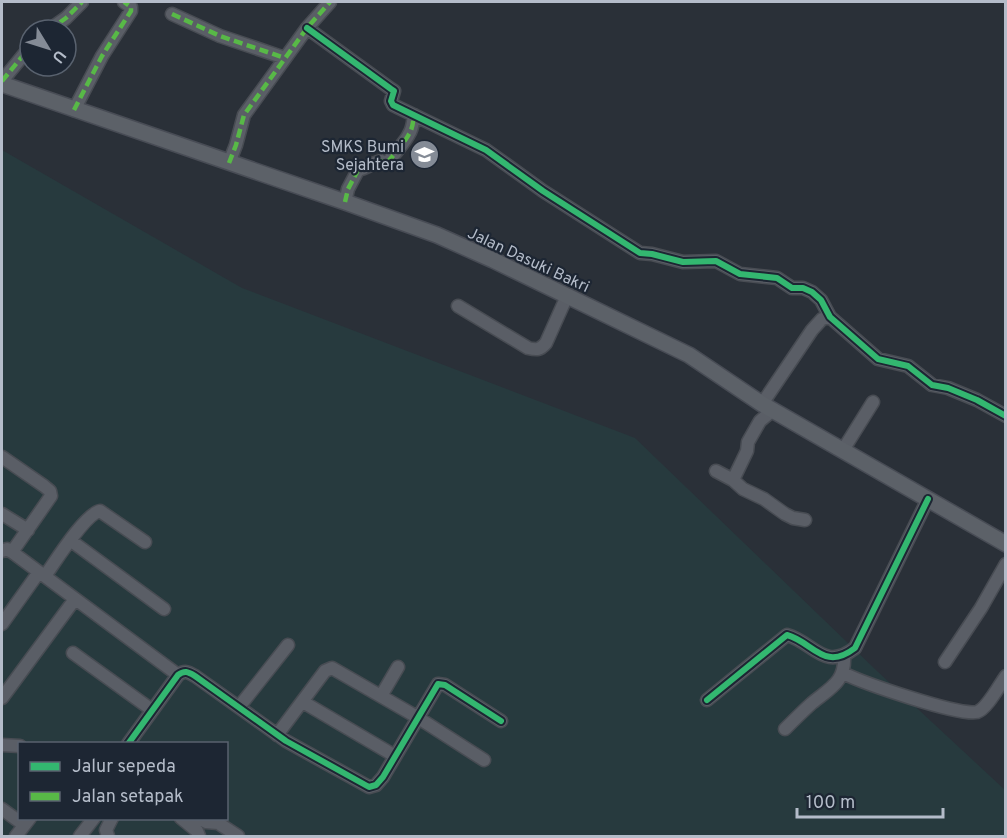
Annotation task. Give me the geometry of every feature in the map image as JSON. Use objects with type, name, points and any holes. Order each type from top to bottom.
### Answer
[{"type":"main road","name":"Jalan Dasuki Bakri","points":[[2,82],[74,110],[437,235],[689,355],[767,407],[1005,544]]},
{"type":"street","points":[[66,18],[82,2]]},
{"type":"street","points":[[74,110],[102,56],[131,11],[131,7],[124,2]]},
{"type":"street","points":[[229,163],[244,115],[307,28],[330,2]]},
{"type":"street","points":[[171,14],[220,36],[285,58]]},
{"type":"street","points":[[307,28],[391,89],[394,92],[391,101],[393,105],[486,150],[543,191],[640,253],[683,262],[716,261],[740,274],[777,278],[792,288],[803,288],[812,292],[821,300],[830,317],[878,359],[908,366],[932,385],[957,392],[1005,416]]},
{"type":"street","points":[[2,82],[18,62]]},
{"type":"street","points":[[345,202],[348,189],[358,170],[381,161],[385,164],[390,162],[396,150],[409,135],[414,115]]},
{"type":"street","points":[[458,306],[528,348],[536,350],[546,343],[567,296]]},
{"type":"street","points":[[733,480],[747,451],[748,442],[812,330],[822,320],[830,317]]},
{"type":"street","points":[[843,450],[873,402]]},
{"type":"street","points":[[2,457],[50,491],[51,496],[28,530],[7,552],[42,574],[178,675]]},
{"type":"street","points":[[716,471],[785,514],[805,520]]},
{"type":"street","points":[[707,700],[787,635],[832,658],[844,655],[855,648],[928,499]]},
{"type":"street","points":[[2,624],[91,515],[100,511],[146,542]]},
{"type":"street","points":[[2,514],[28,530]]},
{"type":"street","points":[[70,540],[164,609]]},
{"type":"street","points":[[945,662],[981,608],[1005,564]]},
{"type":"street","points":[[2,698],[75,598]]},
{"type":"street","points":[[239,707],[288,645]]},
{"type":"street","points":[[73,653],[152,710]]},
{"type":"street","points":[[784,729],[830,690],[843,673],[844,655]]},
{"type":"street","points":[[381,696],[398,667]]},
{"type":"street","points":[[277,735],[325,671],[332,668],[417,717],[484,760]]},
{"type":"street","points":[[129,742],[178,675],[187,672],[277,735],[369,787],[380,782],[435,686],[441,684],[501,721]]},
{"type":"street","points":[[843,673],[860,681],[931,704],[974,712],[982,710],[1005,677]]},
{"type":"street","points":[[303,702],[395,756]]},
{"type":"street","points":[[2,745],[18,746]]},
{"type":"street","points":[[2,809],[18,817]]},
{"type":"street","points":[[80,837],[93,820]]},
{"type":"street","points":[[182,820],[197,831],[199,837]]},
{"type":"street","points":[[201,820],[218,823],[238,837]]},
{"type":"street","points":[[16,837],[27,822]]},
{"type":"green space","points":[[2,150],[242,288],[635,438],[877,671],[1005,790],[1005,836],[2,836]]},
{"type":"marked path","points":[[66,18],[82,2]]},
{"type":"marked path","points":[[74,110],[102,56],[131,11],[131,7],[124,2]]},
{"type":"marked path","points":[[229,163],[244,115],[307,28],[330,2]]},
{"type":"marked path","points":[[172,14],[220,36],[285,58]]},
{"type":"marked path","points":[[2,81],[18,62]]},
{"type":"marked path","points":[[345,202],[348,189],[358,170],[381,161],[387,163],[408,137],[414,115]]},
{"type":"cycle path","points":[[307,28],[394,91],[391,101],[393,105],[486,150],[543,191],[640,253],[683,262],[716,261],[740,274],[777,278],[792,288],[803,288],[812,292],[821,300],[830,317],[878,359],[908,366],[932,385],[948,388],[977,400],[1006,416]]},
{"type":"cycle path","points":[[707,700],[787,635],[827,656],[844,655],[855,648],[928,499]]},
{"type":"cycle path","points":[[129,742],[178,675],[185,672],[195,676],[286,741],[369,787],[376,785],[383,777],[438,684],[445,685],[501,721]]},
{"type":"place","name":"SMKS Bumi Sejahtera","points":[[425,155]]}]
